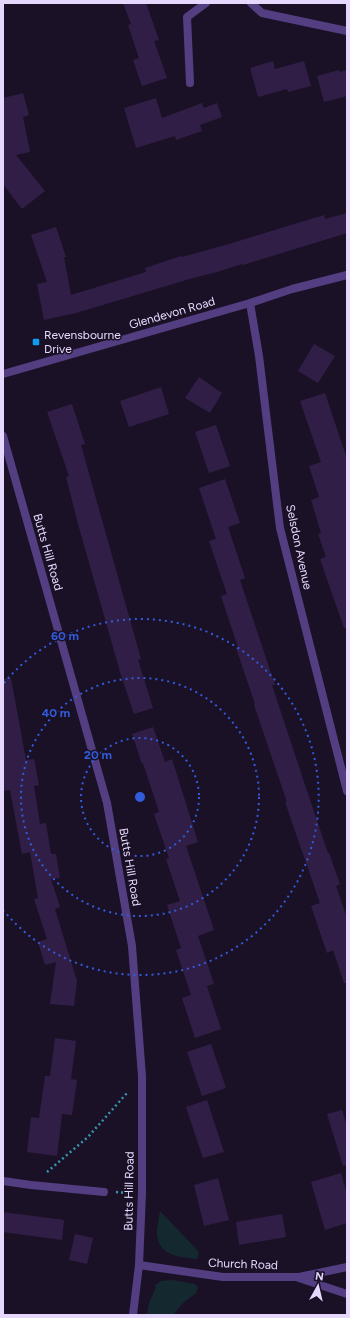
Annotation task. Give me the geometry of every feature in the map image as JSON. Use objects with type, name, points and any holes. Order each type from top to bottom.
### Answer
[{"type":"street","points":[[190,83],[187,17],[206,3]]},
{"type":"street","points":[[251,3],[262,13],[347,31]]},
{"type":"street","name":"Glendevon Road","points":[[3,374],[250,303],[292,289],[347,275]]},
{"type":"street","name":"Selsdon Avenue","points":[[250,303],[259,356],[280,528],[347,791]]},
{"type":"street","name":"Butts Hill Road","points":[[3,436],[107,803],[132,946],[142,1076],[142,1193],[138,1265],[132,1315]]},
{"type":"street","points":[[3,1181],[104,1192]]},
{"type":"street","name":"Church Road","points":[[138,1265],[223,1277],[298,1277],[347,1267]]},
{"type":"street","points":[[298,1277],[347,1294]]},
{"type":"path","points":[[31,1185],[88,1137],[142,1076]]},
{"type":"path","points":[[104,1192],[142,1193]]},
{"type":"shaded area","points":[[160,1211],[199,1252],[197,1259],[171,1254],[165,1251],[161,1246],[158,1241],[157,1233]]},
{"type":"shaded area","points":[[172,1280],[195,1284],[198,1288],[196,1293],[183,1303],[173,1315],[147,1315],[149,1303],[156,1287],[154,1286],[161,1281]]},
{"type":"building","points":[[123,3],[146,3],[159,40],[154,41],[167,78],[142,86],[133,60],[139,58],[128,25],[131,24]]},
{"type":"building","points":[[273,61],[275,69],[304,61],[311,86],[288,92],[287,89],[258,97],[250,68]]},
{"type":"building","points":[[339,70],[340,72],[347,70],[347,96],[324,102],[317,76]]},
{"type":"building","points":[[23,93],[29,115],[23,117],[30,152],[16,155],[45,191],[22,209],[3,184],[3,98]]},
{"type":"building","points":[[156,98],[162,118],[202,103],[204,108],[217,103],[222,117],[200,125],[202,131],[176,140],[175,136],[136,148],[124,108]]},
{"type":"building","points":[[347,213],[347,233],[243,265],[242,264],[193,278],[76,313],[44,320],[37,284],[47,282],[31,235],[56,227],[66,257],[64,257],[71,295],[146,272],[145,268],[181,256],[182,257],[229,244],[324,215],[325,219]]},
{"type":"building","points":[[314,344],[335,356],[318,383],[298,371]]},
{"type":"building","points":[[199,377],[222,393],[210,413],[185,398]]},
{"type":"building","points":[[161,387],[169,414],[129,427],[120,401]]},
{"type":"building","points":[[325,393],[347,459],[347,628],[344,628],[320,559],[326,557],[318,534],[321,533],[311,500],[319,497],[309,466],[321,462],[300,401]]},
{"type":"building","points":[[72,404],[85,444],[81,445],[141,659],[138,660],[153,708],[134,714],[120,672],[78,524],[66,477],[69,476],[47,412]]},
{"type":"building","points":[[216,425],[230,466],[209,473],[195,432]]},
{"type":"building","points":[[225,479],[240,523],[228,527],[245,578],[240,580],[275,685],[272,685],[328,853],[340,884],[336,886],[347,918],[347,983],[344,983],[333,950],[327,953],[311,906],[320,903],[285,802],[287,802],[254,705],[255,704],[236,648],[238,647],[221,596],[227,594],[209,541],[216,539],[199,488]]},
{"type":"building","points":[[11,678],[26,760],[34,759],[39,785],[34,786],[40,824],[46,823],[51,854],[56,854],[60,878],[51,879],[60,907],[55,909],[77,981],[74,1006],[50,1004],[56,962],[45,965],[38,942],[47,939],[34,899],[38,898],[30,852],[22,854],[10,790],[3,791],[3,679]]},
{"type":"building","points":[[153,727],[165,762],[172,759],[198,842],[186,846],[214,930],[198,936],[214,984],[207,986],[221,1029],[195,1038],[182,998],[191,995],[176,950],[181,948],[167,905],[180,901],[166,859],[169,858],[154,814],[159,812],[132,734]]},
{"type":"building","points":[[55,1038],[76,1041],[71,1079],[77,1080],[72,1115],[62,1114],[57,1156],[27,1152],[31,1117],[39,1118],[45,1076],[50,1076]]},
{"type":"building","points":[[211,1044],[226,1088],[202,1096],[187,1052]]},
{"type":"building","points":[[207,1100],[224,1152],[203,1158],[186,1107]]},
{"type":"building","points":[[342,1110],[347,1127],[347,1165],[343,1166],[327,1114]]},
{"type":"building","points":[[341,1173],[347,1195],[347,1223],[325,1230],[311,1182]]},
{"type":"building","points":[[218,1178],[229,1220],[204,1226],[194,1185]]},
{"type":"building","points":[[3,1212],[64,1220],[62,1240],[3,1232]]},
{"type":"building","points":[[282,1214],[286,1237],[239,1245],[236,1222]]},
{"type":"building","points":[[75,1234],[93,1238],[87,1264],[69,1260]]},
{"type":"place","name":"Revensbourne Drive","points":[[36,342]]}]
